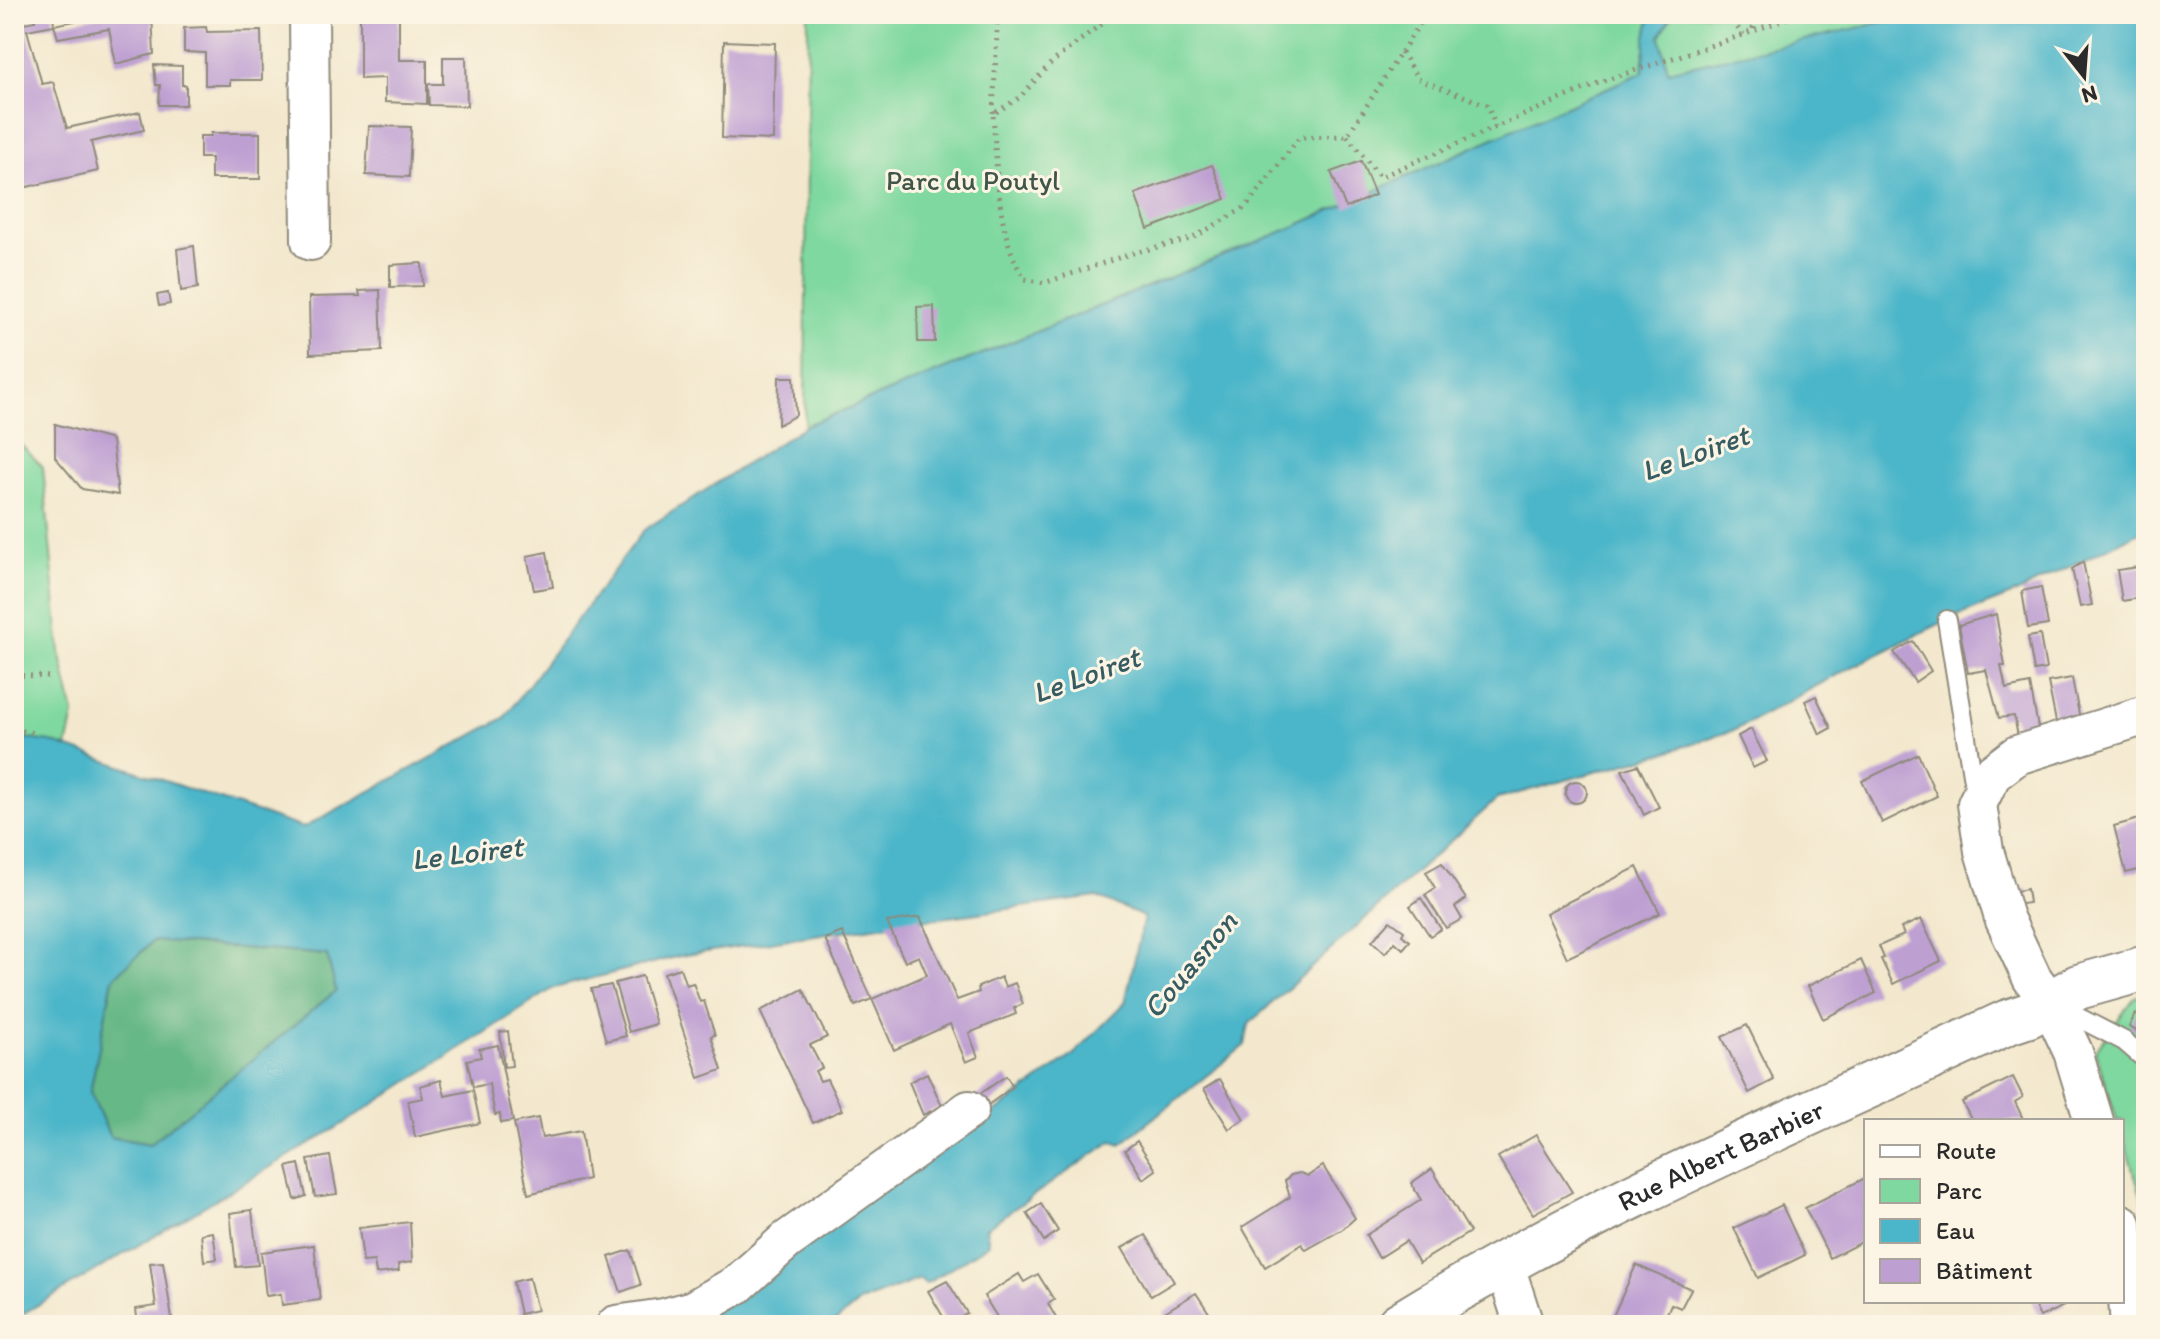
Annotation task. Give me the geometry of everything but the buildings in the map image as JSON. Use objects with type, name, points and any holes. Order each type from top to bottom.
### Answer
[{"type":"street","points":[[309,14],[311,241]]},
{"type":"street","points":[[2093,1119],[2073,1052],[2050,1003],[2032,978],[2004,918],[1984,851],[1977,804],[1992,774],[2017,755],[2146,715]]},
{"type":"street","name":"Rue Albert Barbier","points":[[1399,1325],[1570,1226],[1706,1160],[2029,1015],[2078,987],[2146,968]]},
{"type":"street","points":[[616,1325],[693,1310],[738,1284],[786,1241],[969,1110]]},
{"type":"street","points":[[2124,1249],[2130,1325]]},
{"type":"street","points":[[1504,1263],[1524,1325]]},
{"type":"lane","points":[[1947,620],[1977,804]]},
{"type":"lane","points":[[2050,1003],[2124,1041],[2146,1060]]},
{"type":"path","points":[[998,14],[993,114],[1007,240],[1016,267],[1025,279],[1044,283],[1133,253],[1191,239],[1246,207],[1300,137],[1347,136]]},
{"type":"path","points":[[1050,14],[1063,14]]},
{"type":"path","points":[[993,114],[1019,98],[1051,63],[1114,14]]},
{"type":"path","points":[[1347,136],[1426,14]]},
{"type":"path","points":[[1720,14],[1728,15],[1743,35]]},
{"type":"path","points":[[1753,30],[1754,14]]},
{"type":"path","points":[[1347,136],[1380,177],[1603,81],[1790,17],[1844,14]]},
{"type":"path","points":[[1401,52],[1418,79],[1487,105],[1496,127]]},
{"type":"path","points":[[14,675],[51,677]]},
{"type":"path","points":[[14,730],[35,733]]},
{"type":"green space","name":"Parc du Poutyl","points":[[808,14],[1651,14],[1643,72],[1289,229],[805,426]]},
{"type":"green space","points":[[1673,14],[2011,14],[1667,71],[1660,36]]},
{"type":"green space","points":[[14,444],[20,444],[43,467],[60,652],[74,714],[67,748],[14,739]]},
{"type":"green space","points":[[153,941],[327,955],[336,991],[150,1144],[110,1137],[90,1092],[113,978]]},
{"type":"green space","points":[[2146,995],[2146,1211],[2124,1141],[2124,1119],[2116,1119],[2095,1051],[2135,997]]},
{"type":"water","points":[[1651,14],[1673,14],[1660,36],[1668,71],[1883,22],[2011,14],[2146,14],[2146,529],[2014,594],[1947,620],[1737,729],[1664,753],[1497,799],[1249,1024],[1245,1045],[1121,1144],[1112,1141],[986,1228],[989,1244],[926,1284],[920,1279],[860,1302],[831,1325],[679,1325],[985,1107],[991,1115],[1073,1055],[1125,1003],[1144,917],[1097,897],[680,956],[554,988],[338,1127],[14,1319],[14,737],[51,742],[303,828],[504,718],[644,530],[805,426],[1289,229],[1643,72]],"holes":[[[153,941],[327,955],[336,991],[150,1144],[110,1137],[90,1092],[113,978]]]},
{"type":"water label","name":"Le Loiret","points":[[1695,453]]},
{"type":"water label","name":"Le Loiret","points":[[1086,675]]},
{"type":"water label","name":"Le Loiret","points":[[467,853]]},
{"type":"water label","name":"Couasnon","points":[[1190,965]]}]
